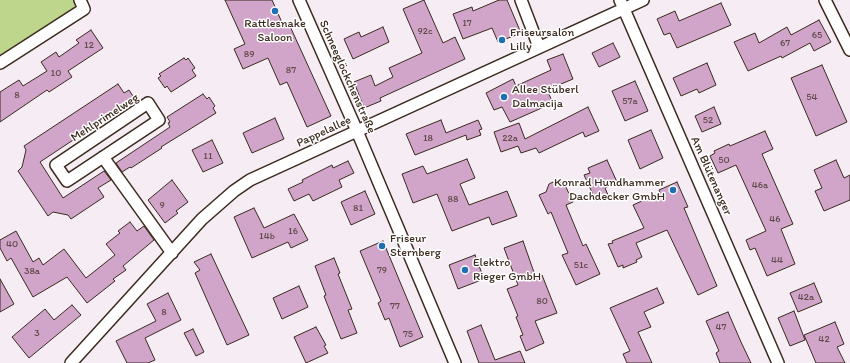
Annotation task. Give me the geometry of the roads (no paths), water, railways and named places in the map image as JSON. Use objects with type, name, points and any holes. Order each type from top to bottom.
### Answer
[{"type":"street","points":[[0,63],[84,9],[80,0]]},
{"type":"street","name":"Schneeglöckchenstraße","points":[[299,0],[357,131],[455,363]]},
{"type":"street","points":[[521,0],[539,47]]},
{"type":"street","name":"Pappelallee","points":[[71,363],[202,219],[239,187],[250,180],[539,47],[622,4],[643,0]]},
{"type":"street","points":[[825,0],[850,50]]},
{"type":"street","name":"Am Blütenanger","points":[[622,4],[778,363]]},
{"type":"street","name":"Mehlprimelweg","points":[[148,104],[159,120],[104,157],[67,181],[56,165],[148,104]]},
{"type":"street","points":[[104,157],[172,253]]},
{"type":"place","name":"Rattlesnake Saloon","points":[[275,11]]},
{"type":"place","name":"Friseursalon Lilly","points":[[502,40]]},
{"type":"place","name":"Allee Stüberl Dalmacija","points":[[504,97]]},
{"type":"place","name":"Konrad Hundhammer Dachdecker GmbH","points":[[673,190]]},
{"type":"place","name":"Friseur Sternberg","points":[[382,246]]},
{"type":"place","name":"Elektro Rieger GmbH","points":[[465,270]]}]
